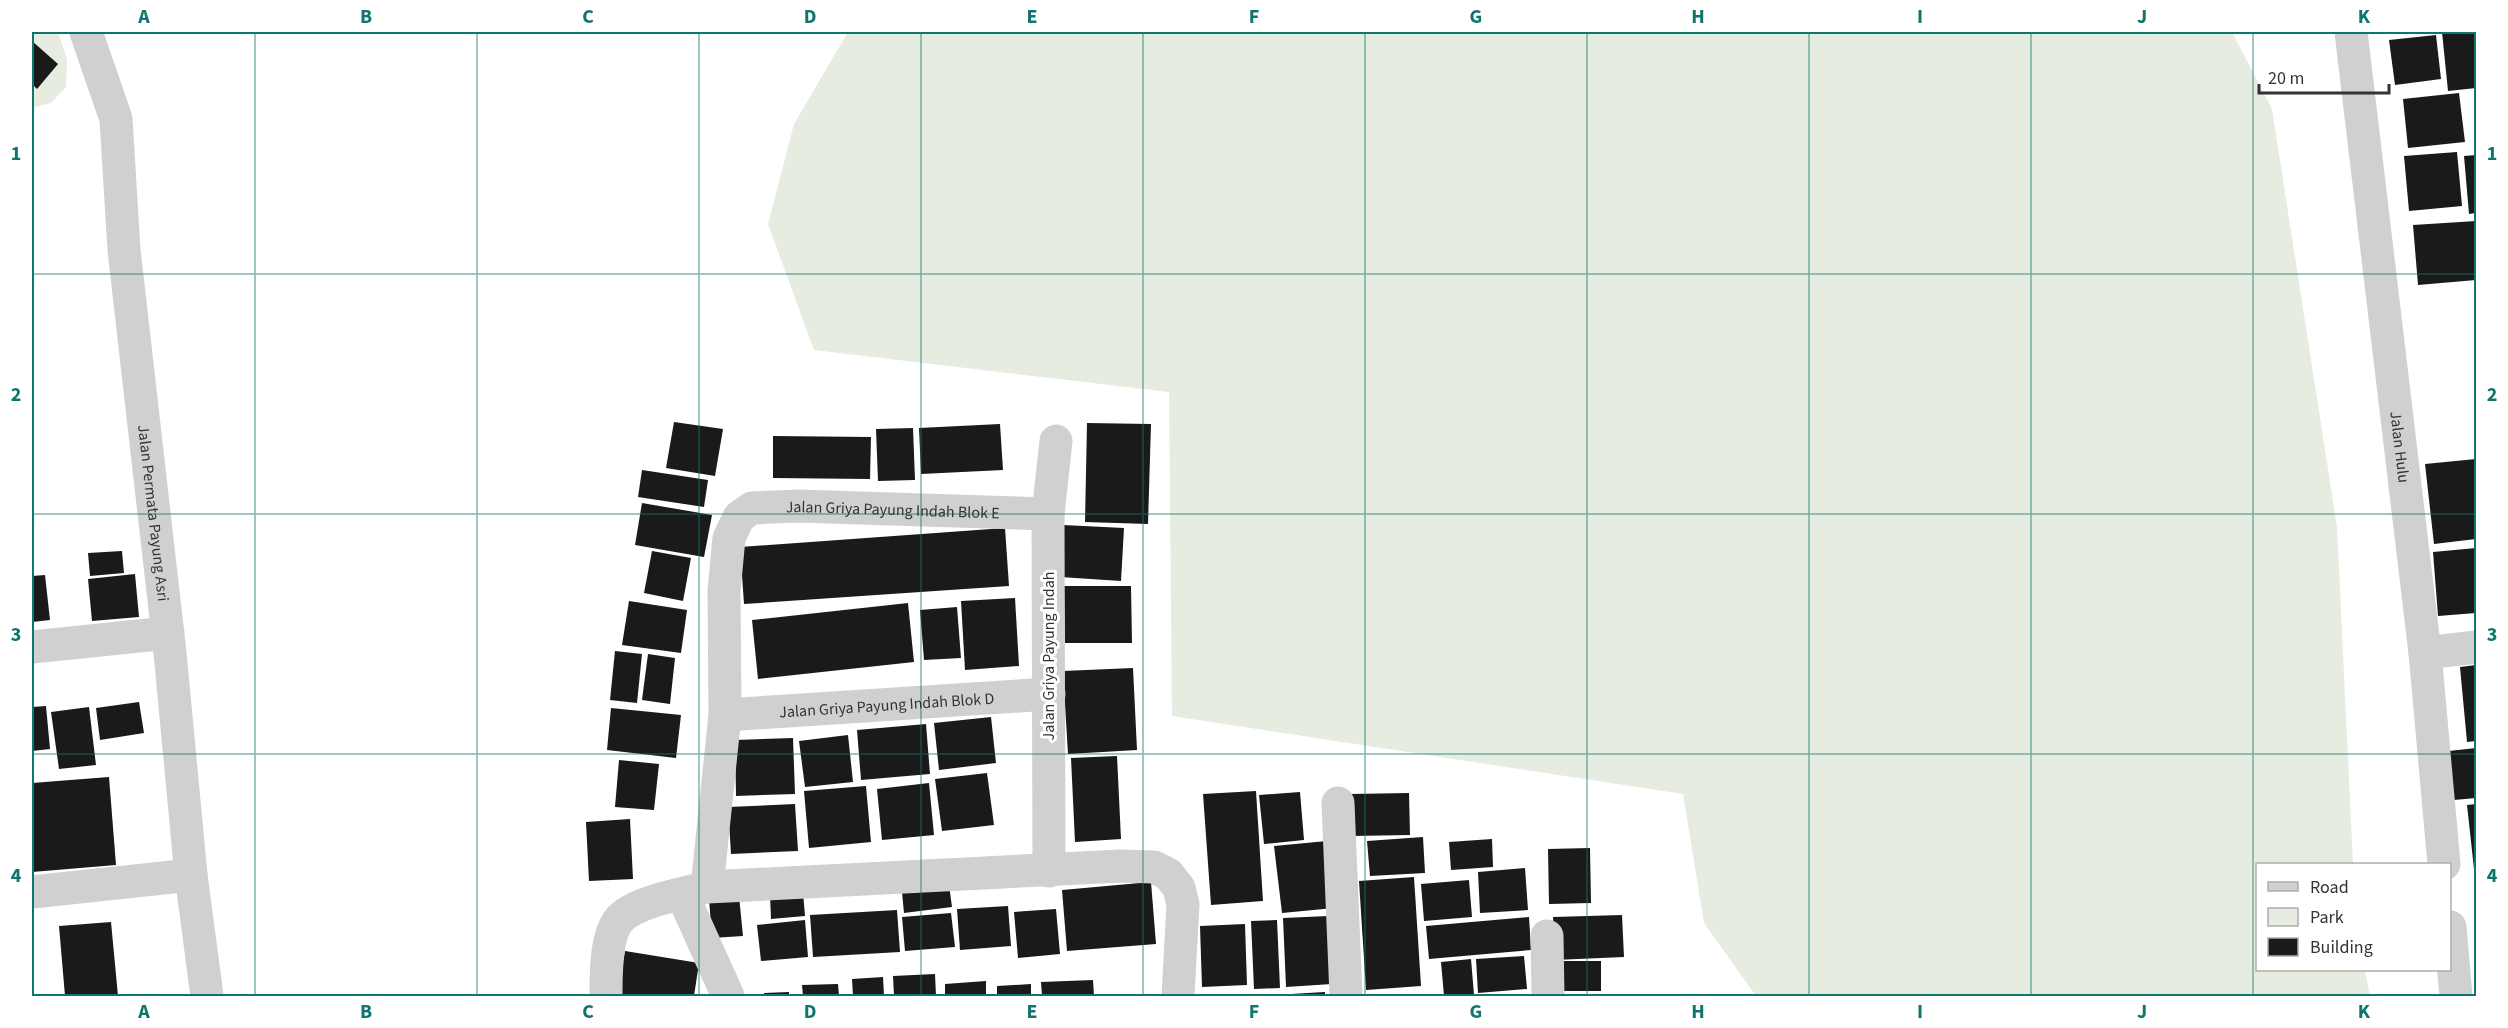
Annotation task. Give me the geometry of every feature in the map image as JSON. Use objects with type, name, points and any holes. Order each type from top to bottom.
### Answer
[{"type":"street","name":"Jalan Permata Payung Asri","points":[[86,32],[116,119],[123,250],[168,633],[191,875],[207,996]]},
{"type":"street","name":"Jalan Hulu","points":[[2351,32],[2425,653],[2444,863]]},
{"type":"street","name":"Jalan Griya Payung Indah","points":[[1049,871],[1048,514],[1056,441]]},
{"type":"street","name":"Jalan Griya Payung Indah Blok E","points":[[725,715],[724,591],[729,538],[739,517],[752,508],[798,506],[1048,514]]},
{"type":"street","points":[[32,647],[168,633]]},
{"type":"street","points":[[2425,653],[2476,648]]},
{"type":"street","name":"Jalan Griya Payung Indah Blok D","points":[[725,715],[1049,694]]},
{"type":"street","points":[[725,715],[695,891],[728,996]]},
{"type":"street","points":[[1338,803],[1346,996]]},
{"type":"street","points":[[606,996],[607,958],[614,930],[622,916],[643,906],[695,891],[1154,867],[1168,874],[1179,888],[1183,904],[1178,996]]},
{"type":"street","points":[[32,892],[191,875]]},
{"type":"street","points":[[1547,936],[1548,996]]},
{"type":"street","points":[[2451,938],[2456,996]]},
{"type":"green space","points":[[32,32],[58,32],[67,60],[66,87],[51,103],[32,108]]},
{"type":"green space","points":[[848,32],[2232,32],[2272,109],[2337,527],[2353,863],[2256,863],[2256,971],[2365,971],[2370,996],[1756,996],[1704,923],[1683,794],[1172,716],[1169,392],[814,350],[768,224],[794,124]]},
{"type":"building","points":[[2442,32],[2476,32],[2476,88],[2448,91]]},
{"type":"building","points":[[2436,35],[2441,79],[2395,85],[2389,40]]},
{"type":"building","points":[[32,41],[58,64],[37,89],[32,84]]},
{"type":"building","points":[[2459,93],[2465,142],[2408,148],[2403,99]]},
{"type":"building","points":[[2457,152],[2462,206],[2409,211],[2404,156]]},
{"type":"building","points":[[2476,155],[2476,213],[2469,214],[2464,156]]},
{"type":"building","points":[[2476,221],[2476,280],[2418,285],[2413,225]]},
{"type":"building","points":[[674,422],[723,429],[715,476],[666,468]]},
{"type":"building","points":[[1087,423],[1151,424],[1148,524],[1085,522]]},
{"type":"building","points":[[1000,424],[1003,470],[921,474],[919,428]]},
{"type":"building","points":[[913,428],[915,480],[878,481],[876,429]]},
{"type":"building","points":[[773,436],[871,437],[870,479],[773,478]]},
{"type":"building","points":[[2476,459],[2476,539],[2434,544],[2425,464]]},
{"type":"building","points":[[642,470],[708,480],[704,507],[638,497]]},
{"type":"building","points":[[642,503],[712,515],[704,557],[635,545]]},
{"type":"building","points":[[1063,525],[1124,528],[1121,581],[1060,577]]},
{"type":"building","points":[[1005,528],[1009,586],[744,604],[740,547]]},
{"type":"building","points":[[2476,548],[2476,613],[2438,616],[2433,552]]},
{"type":"building","points":[[122,551],[124,573],[90,576],[88,553]]},
{"type":"building","points":[[652,551],[691,558],[683,601],[644,593]]},
{"type":"building","points":[[135,574],[139,617],[92,621],[88,579]]},
{"type":"building","points":[[45,575],[50,620],[32,622],[32,576]]},
{"type":"building","points":[[1064,586],[1131,586],[1132,643],[1065,643]]},
{"type":"building","points":[[1015,598],[1019,666],[965,670],[961,601]]},
{"type":"building","points":[[629,601],[687,610],[681,653],[622,645]]},
{"type":"building","points":[[908,603],[914,662],[758,679],[752,620]]},
{"type":"building","points":[[957,607],[961,658],[924,660],[920,610]]},
{"type":"building","points":[[615,651],[642,654],[637,703],[610,700]]},
{"type":"building","points":[[648,654],[675,658],[670,704],[642,700]]},
{"type":"building","points":[[2476,665],[2476,741],[2467,742],[2460,667]]},
{"type":"building","points":[[1133,668],[1137,750],[1068,754],[1063,671]]},
{"type":"building","points":[[139,702],[144,733],[100,740],[96,708]]},
{"type":"building","points":[[46,706],[50,749],[32,751],[32,707]]},
{"type":"building","points":[[89,707],[96,765],[59,769],[51,712]]},
{"type":"building","points":[[611,708],[681,715],[676,758],[607,750]]},
{"type":"building","points":[[991,717],[996,763],[939,770],[934,723]]},
{"type":"building","points":[[926,724],[930,774],[861,780],[857,730]]},
{"type":"building","points":[[848,735],[853,782],[805,787],[799,741]]},
{"type":"building","points":[[793,738],[795,794],[736,796],[735,740]]},
{"type":"building","points":[[2476,748],[2476,798],[2454,800],[2449,751]]},
{"type":"building","points":[[1117,756],[1121,839],[1075,842],[1071,758]]},
{"type":"building","points":[[619,760],[659,764],[654,810],[615,807]]},
{"type":"building","points":[[987,773],[994,825],[942,831],[935,779]]},
{"type":"building","points":[[109,777],[116,865],[32,872],[32,783]]},
{"type":"building","points":[[929,783],[934,835],[882,840],[877,789]]},
{"type":"building","points":[[866,786],[871,842],[809,848],[804,791]]},
{"type":"building","points":[[1256,791],[1263,901],[1211,905],[1203,794]]},
{"type":"building","points":[[1300,792],[1304,840],[1264,844],[1259,795]]},
{"type":"building","points":[[1409,793],[1410,835],[1352,836],[1351,794]]},
{"type":"building","points":[[795,804],[798,851],[731,854],[728,807]]},
{"type":"building","points":[[2476,804],[2476,869],[2474,869],[2467,805]]},
{"type":"building","points":[[630,819],[633,879],[589,881],[586,822]]},
{"type":"building","points":[[1423,837],[1425,873],[1370,876],[1367,841]]},
{"type":"building","points":[[1492,839],[1493,867],[1451,870],[1449,842]]},
{"type":"building","points":[[1327,841],[1334,908],[1282,913],[1274,846]]},
{"type":"building","points":[[1590,848],[1591,903],[1549,904],[1548,849]]},
{"type":"building","points":[[1525,868],[1528,910],[1480,913],[1478,872]]},
{"type":"building","points":[[1414,877],[1421,986],[1366,990],[1359,881]]},
{"type":"building","points":[[1469,880],[1472,917],[1424,921],[1421,884]]},
{"type":"building","points":[[1151,882],[1156,944],[1067,951],[1062,890]]},
{"type":"building","points":[[949,885],[952,907],[904,913],[902,892]]},
{"type":"building","points":[[803,892],[805,916],[771,919],[770,894]]},
{"type":"building","points":[[739,896],[743,936],[712,938],[709,899]]},
{"type":"building","points":[[1008,906],[1011,946],[960,950],[957,909]]},
{"type":"building","points":[[1056,909],[1060,954],[1018,958],[1014,912]]},
{"type":"building","points":[[897,910],[900,952],[813,957],[810,915]]},
{"type":"building","points":[[951,913],[955,947],[905,951],[902,917]]},
{"type":"building","points":[[1622,915],[1624,957],[1555,960],[1553,917]]},
{"type":"building","points":[[1328,916],[1332,984],[1286,987],[1283,918]]},
{"type":"building","points":[[1529,917],[1531,950],[1429,959],[1426,926]]},
{"type":"building","points":[[805,920],[808,957],[761,961],[757,925]]},
{"type":"building","points":[[1277,920],[1280,988],[1254,989],[1251,921]]},
{"type":"building","points":[[111,922],[118,996],[65,996],[59,926]]},
{"type":"building","points":[[1245,924],[1247,985],[1202,987],[1200,926]]},
{"type":"building","points":[[625,951],[699,963],[694,996],[617,996]]},
{"type":"building","points":[[1524,956],[1527,989],[1478,993],[1476,959]]},
{"type":"building","points":[[1471,959],[1474,995],[1444,996],[1441,962]]},
{"type":"building","points":[[1557,961],[1601,961],[1601,991],[1557,991]]},
{"type":"building","points":[[935,974],[936,996],[894,996],[893,976]]},
{"type":"building","points":[[883,977],[884,996],[853,996],[852,979]]},
{"type":"building","points":[[1093,980],[1094,996],[1042,996],[1041,982]]},
{"type":"building","points":[[986,981],[986,996],[945,996],[945,984]]},
{"type":"building","points":[[838,984],[839,996],[803,996],[802,985]]},
{"type":"building","points":[[1031,984],[1031,996],[997,996],[997,986]]},
{"type":"building","points":[[789,992],[789,996],[764,996],[764,993]]},
{"type":"building","points":[[1325,992],[1325,996],[1291,996],[1291,994]]}]
